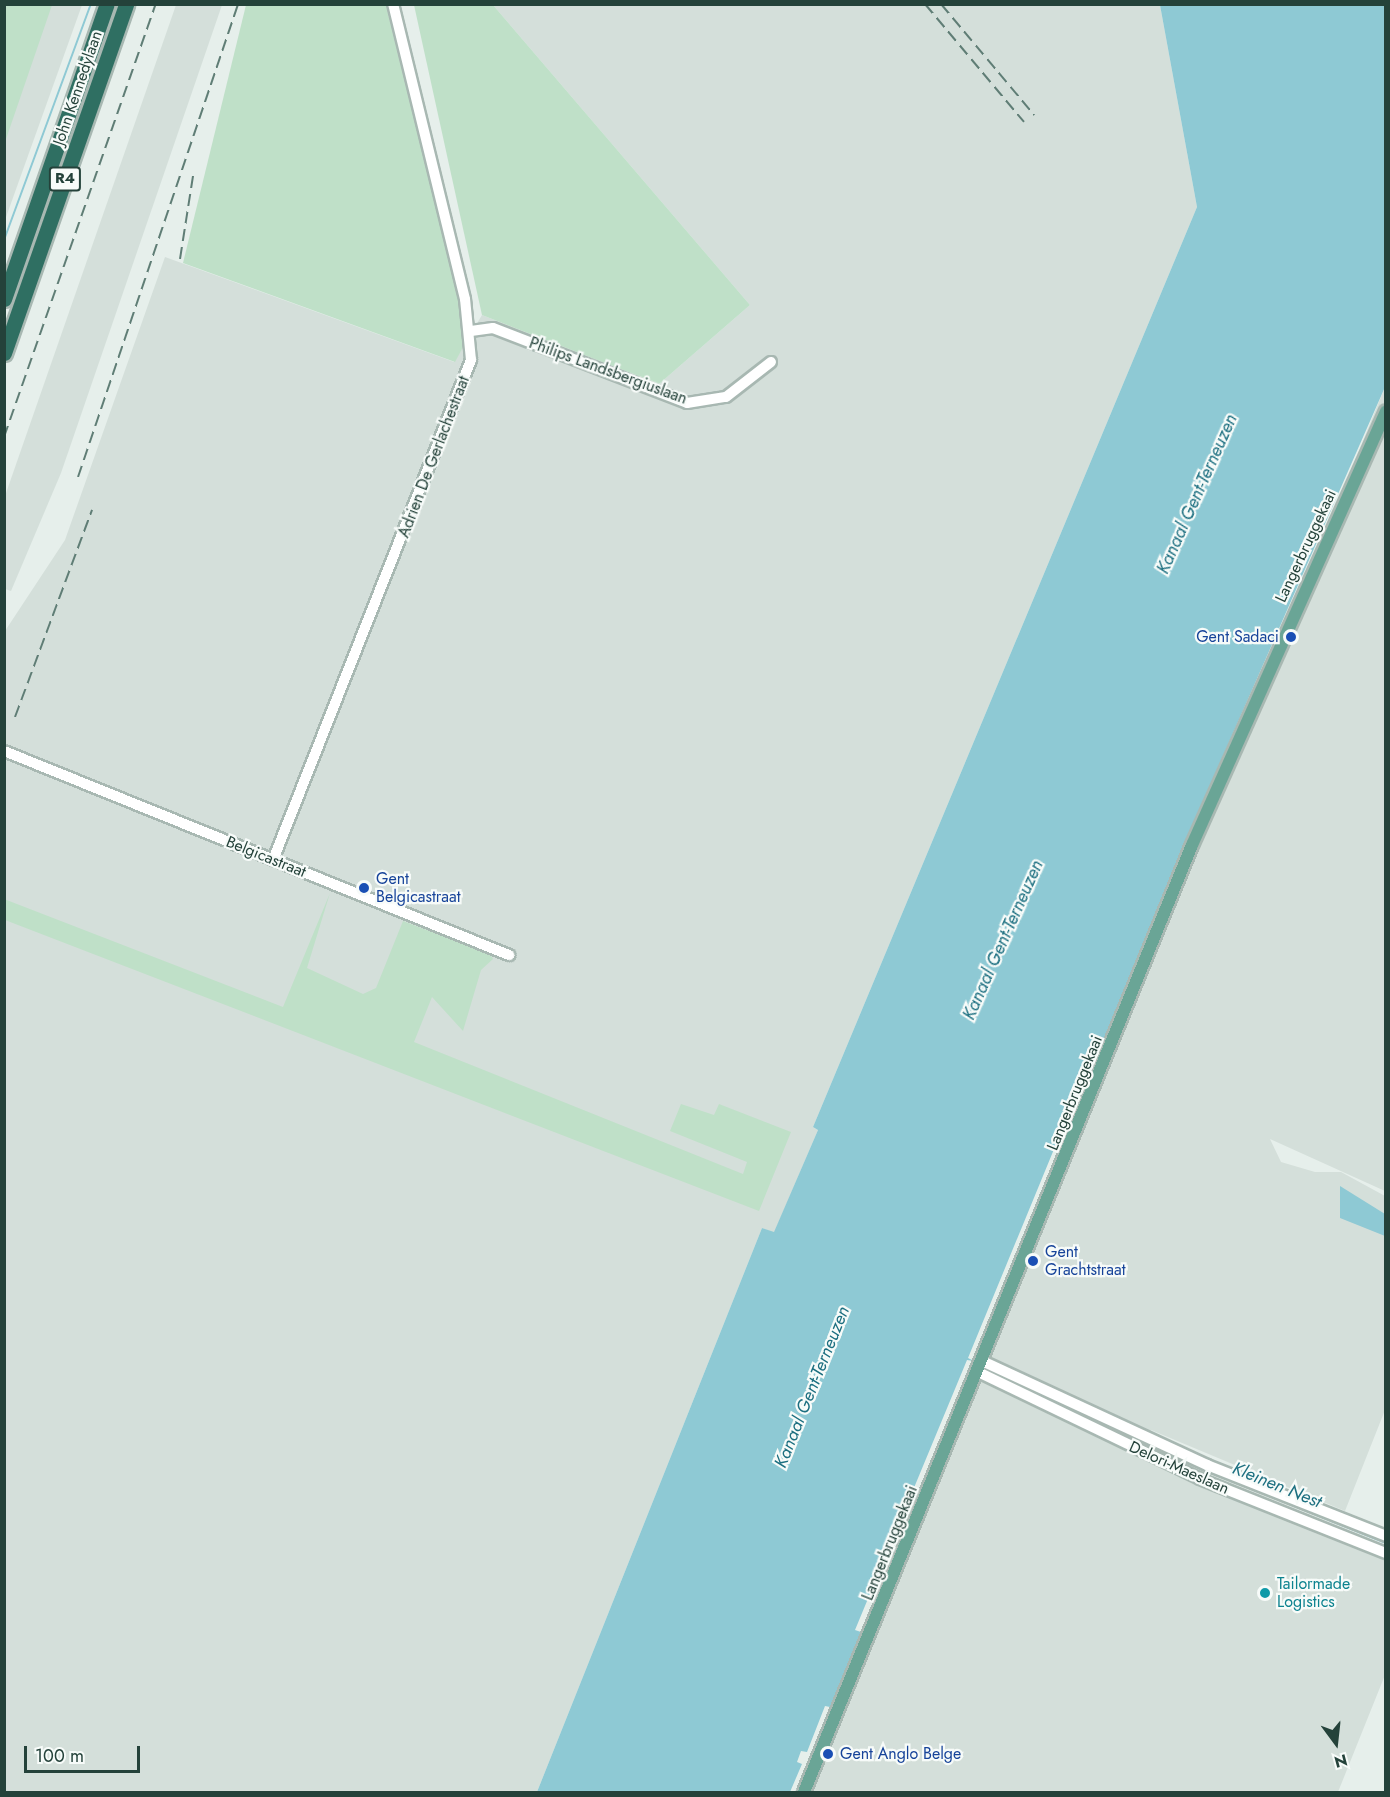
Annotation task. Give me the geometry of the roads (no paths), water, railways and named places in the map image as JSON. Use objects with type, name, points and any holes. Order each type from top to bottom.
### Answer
[{"type":"highway","name":"John Kennedylaan","points":[[6,270],[100,4]]},
{"type":"highway","name":"John Kennedylaan","points":[[4,299],[107,4]]},
{"type":"highway","name":"John Kennedylaan","points":[[6,348],[126,4]]},
{"type":"highway","name":"R4","points":[[4,358],[6,348]]},
{"type":"main road","name":"Langerbruggekaai","points":[[804,1792],[1192,845],[1386,411]]},
{"type":"street","name":"Adrien De Gerlachestraat","points":[[273,860],[459,397],[471,360],[471,331],[393,4]]},
{"type":"street","name":"Philips Landsbergiuslaan","points":[[471,331],[494,328],[687,403],[726,397],[771,362]]},
{"type":"street","name":"Belgicastraat","points":[[4,753],[509,955]]},
{"type":"street","name":"Delori-Maeslaan","points":[[980,1367],[1207,1465],[1386,1536]]},
{"type":"street","name":"Delori-Maeslaan","points":[[980,1367],[1200,1479],[1386,1552]]},
{"type":"water","name":"Kanaal Gent-Terneuzen","points":[[1160,5],[1385,5],[1385,387],[1216,772],[1104,1046],[1073,1103],[968,1358],[974,1361],[967,1360],[855,1630],[861,1632],[830,1707],[825,1706],[807,1752],[801,1751],[797,1762],[802,1764],[790,1792],[537,1792],[762,1228],[774,1232],[818,1130],[813,1127],[1197,207]]},
{"type":"water","points":[[1340,1186],[1385,1214],[1385,1236],[1340,1218]]},
{"type":"waterway","points":[[4,240],[91,4]]},
{"type":"waterway","name":"Kleinen Nest","points":[[1019,1384],[1133,1439]]},
{"type":"waterway","name":"Kleinen Nest","points":[[1158,1451],[1386,1543]]},
{"type":"railway","points":[[4,437],[156,4]]},
{"type":"railway","points":[[78,477],[238,4]]},
{"type":"railway","points":[[925,4],[1024,122]]},
{"type":"railway","points":[[941,4],[1034,115]]},
{"type":"railway","points":[[180,259],[194,170]]},
{"type":"railway","points":[[15,717],[92,510]]},
{"type":"place","name":"Gent Sadaci","points":[[1291,637]]},
{"type":"place","name":"Gent Belgicastraat","points":[[364,888]]},
{"type":"place","name":"Gent Grachtstraat","points":[[1033,1261]]},
{"type":"place","name":"Tailormade Logistics","points":[[1265,1593]]},
{"type":"place","name":"Gent Anglo Belge","points":[[828,1754]]}]
